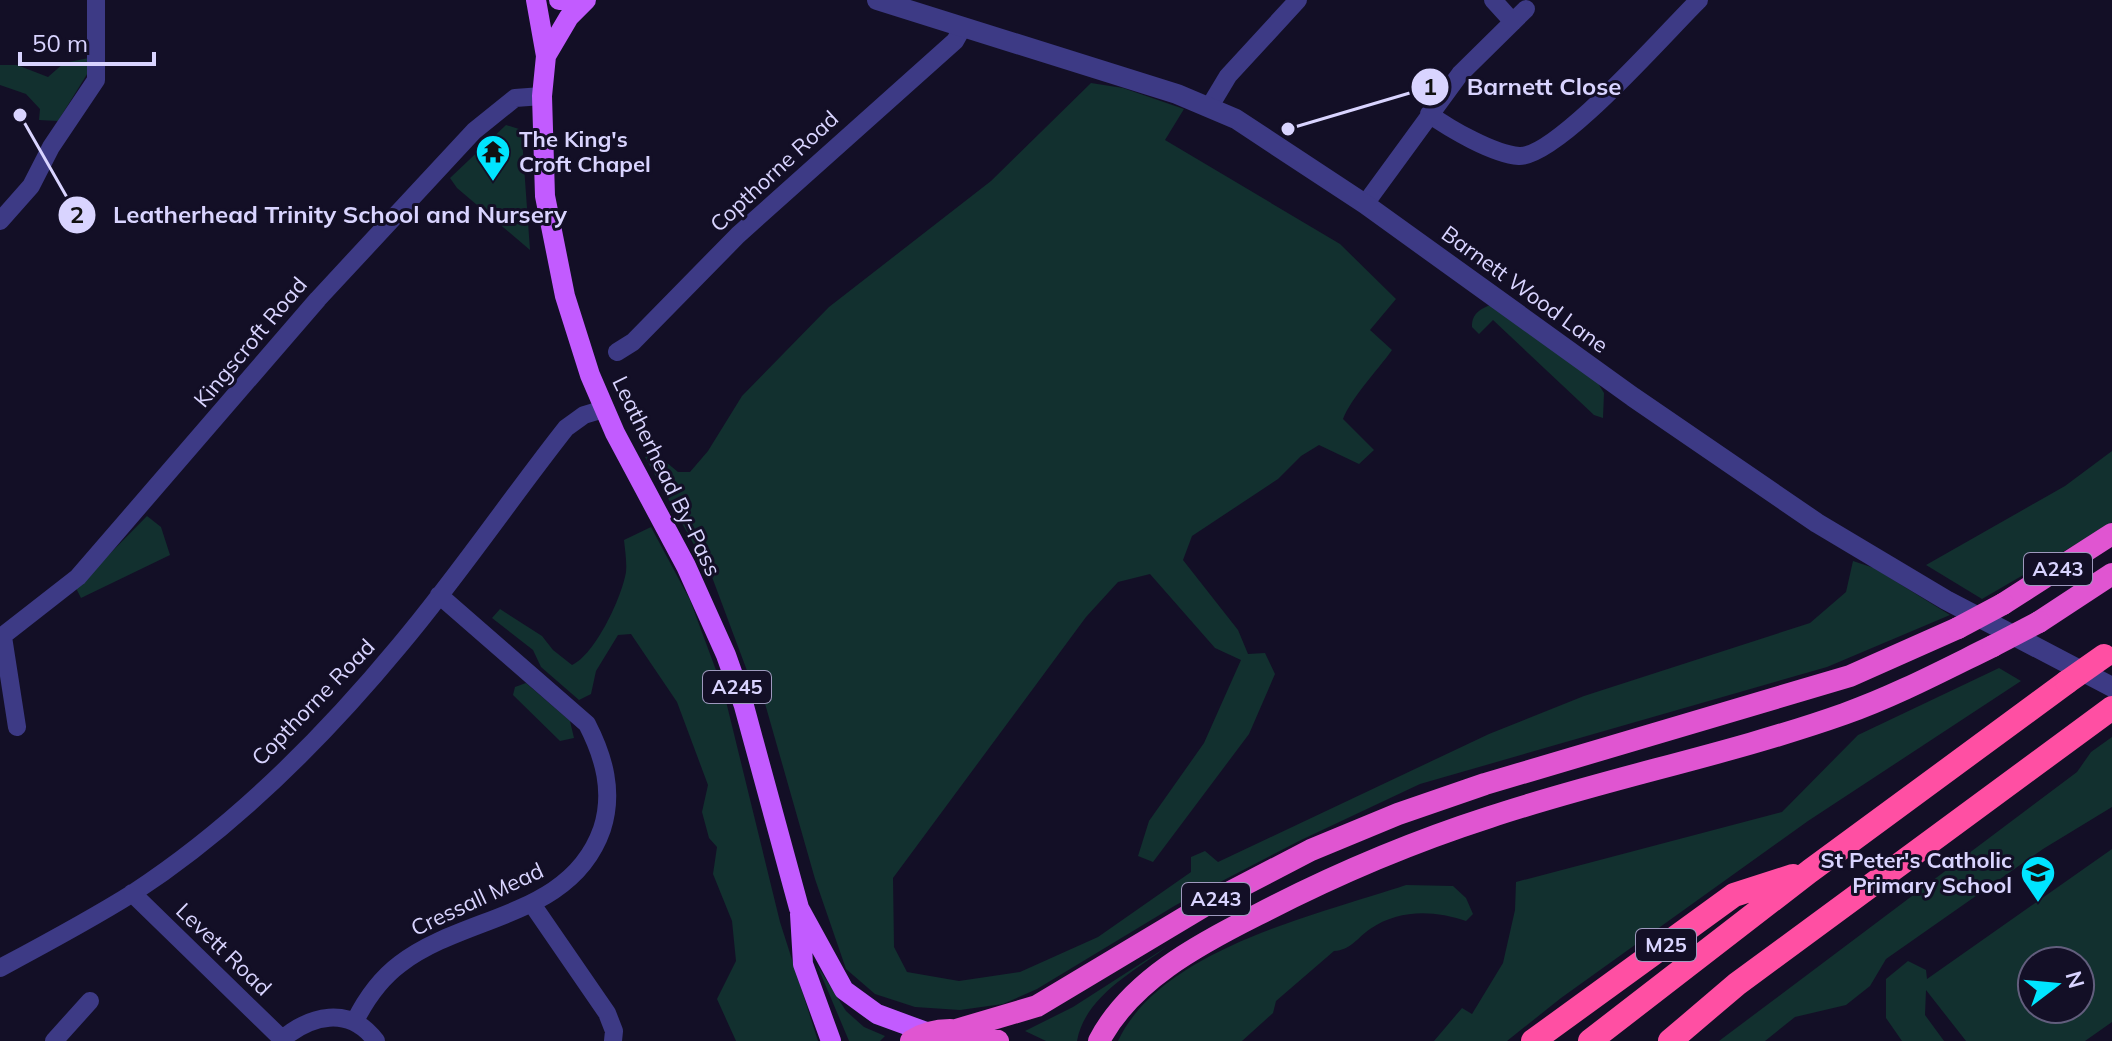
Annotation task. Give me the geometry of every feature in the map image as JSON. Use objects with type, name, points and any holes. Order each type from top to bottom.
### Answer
[{"type":"highway","name":"A243","points":[[956,1030],[1037,1006],[1209,903],[1311,850],[1398,814],[1485,784],[1850,676],[1958,628],[2003,604],[2112,534]]},
{"type":"highway","name":"A243","points":[[1099,1041],[1120,1009],[1145,984],[1224,931],[1324,880],[1410,844],[1493,816],[1700,759],[1845,714],[2039,622],[2112,574]]},
{"type":"highway","name":"M25","points":[[1590,1041],[1810,871],[2108,653]]},
{"type":"highway","points":[[1670,1041],[1749,975],[2112,708]]},
{"type":"highway","name":"M25","points":[[1533,1041],[1734,895],[1810,871]]},
{"type":"highway","points":[[919,1036],[956,1030],[998,1041]]},
{"type":"main road","name":"A245","points":[[536,0],[546,56]]},
{"type":"main road","points":[[559,0],[583,0]]},
{"type":"main road","name":"A245","points":[[546,56],[583,0]]},
{"type":"main road","name":"Leatherhead By-Pass","points":[[546,56],[542,96],[545,196],[554,250],[576,332],[604,409],[686,566],[726,655],[744,706],[799,908],[803,964],[831,1041]]},
{"type":"main road","name":"Leatherhead By-Pass","points":[[799,908],[844,990],[877,1014],[919,1036]]},
{"type":"street","points":[[0,221],[31,186],[51,147],[96,80],[96,0]]},
{"type":"street","name":"Barnett Wood Lane","points":[[877,0],[1210,106],[1263,134],[1633,397],[1817,523],[1946,600],[2112,687]]},
{"type":"street","points":[[1210,106],[1228,76],[1298,0]]},
{"type":"street","points":[[1365,204],[1460,74],[1520,15],[1493,0]]},
{"type":"street","points":[[1429,114],[1452,129],[1504,152],[1519,156],[1533,154],[1563,134],[1665,38],[1699,0]]},
{"type":"street","name":"Copthorne Road","points":[[617,352],[633,342],[738,235],[955,41],[963,27]]},
{"type":"street","name":"Kingscroft Road","points":[[17,727],[2,637],[78,577],[318,299],[474,131],[515,98],[542,96]]},
{"type":"street","name":"Copthorne Road","points":[[0,968],[132,893],[205,841],[261,792],[356,696],[439,595],[566,428],[584,415],[604,409]]},
{"type":"street","name":"Cressall Mead","points":[[355,1021],[370,995],[400,964],[558,890],[580,869],[597,842],[606,815],[607,782],[600,750],[587,724],[439,595]]},
{"type":"street","name":"Levett Road","points":[[132,893],[281,1040],[298,1026],[317,1018],[355,1021]]},
{"type":"street","points":[[532,904],[607,1013],[614,1031],[613,1041]]},
{"type":"street","points":[[54,1041],[90,1001]]},
{"type":"street","points":[[355,1021],[376,1041]]},
{"type":"green space","points":[[89,58],[89,71],[58,121],[39,120],[40,109],[26,94],[0,85],[0,65],[17,65],[48,77],[64,63]]},
{"type":"green space","points":[[1091,83],[1123,88],[1184,109],[1165,140],[1340,244],[1396,299],[1370,330],[1392,350],[1358,393],[1343,419],[1374,450],[1359,464],[1319,445],[1301,456],[1278,479],[1192,536],[1183,560],[1238,630],[1248,654],[1265,653],[1275,674],[1249,734],[1153,862],[1138,856],[1149,821],[1204,743],[1241,660],[1215,648],[1150,574],[1118,582],[1086,617],[893,878],[894,947],[907,972],[959,981],[1020,972],[1098,937],[1191,872],[1191,857],[1205,851],[1218,862],[1489,734],[1584,696],[1810,623],[1846,592],[1853,561],[1874,568],[1950,615],[1827,667],[1420,784],[1301,840],[1176,905],[1037,989],[1003,1004],[960,1010],[915,1007],[875,994],[846,969],[815,879],[760,686],[752,684],[712,577],[645,457],[654,452],[678,472],[690,472],[708,451],[742,396],[829,307],[991,181]]},
{"type":"green space","points":[[506,125],[519,129],[522,138],[530,250],[457,188],[450,178]]},
{"type":"green space","points":[[1493,304],[1593,375],[1604,393],[1603,418],[1594,415],[1493,320],[1479,334],[1472,327],[1473,318],[1478,312]]},
{"type":"green space","points":[[2112,451],[2112,522],[2109,525],[1982,599],[1926,565],[2065,486]]},
{"type":"green space","points":[[147,516],[161,527],[170,555],[81,598],[76,588]]},
{"type":"green space","points":[[651,527],[690,600],[723,689],[780,922],[818,1041],[736,1041],[717,999],[736,961],[732,921],[713,874],[717,847],[709,838],[702,812],[708,785],[677,702],[631,634],[618,635],[596,671],[591,694],[579,700],[541,667],[533,650],[492,618],[500,609],[542,636],[553,650],[572,665],[590,650],[619,596],[626,572],[624,540]]},
{"type":"green space","points":[[1999,668],[2021,681],[1808,821],[1561,998],[1507,1041],[1434,1041],[1462,1008],[1472,1014],[1503,963],[1515,910],[1516,882],[1782,812],[1858,735]]},
{"type":"green space","points":[[526,683],[570,721],[574,738],[560,741],[513,695],[515,687]]},
{"type":"green space","points":[[2112,737],[2112,807],[2043,849],[1886,959],[1870,986],[1846,1005],[1795,1017],[1765,1041],[1719,1041],[2077,772],[2091,752]]},
{"type":"green space","points":[[2112,849],[2112,1022],[2085,1041],[1966,1041],[1926,990],[1925,1015],[1944,1041],[1902,1041],[1886,1018],[1886,979],[1908,961],[1926,970],[1927,979]]},
{"type":"green space","points":[[1406,885],[1453,886],[1466,898],[1473,914],[1466,921],[1417,913],[1381,922],[1349,946],[1334,951],[1276,1001],[1273,1013],[1242,1041],[1118,1041],[1139,1009],[1169,982],[1205,959],[1287,923]]},
{"type":"green space","points":[[1168,946],[1101,998],[1082,1025],[1077,1041],[1046,1041],[1025,1031],[1073,1007]]},
{"type":"green space","points":[[817,965],[846,1011],[864,1027],[885,1036],[880,1041],[849,1041]]},
{"type":"place","name":"Leatherhead Trinity School and Nursery","points":[[20,115]]},
{"type":"place","name":"Barnett Close","points":[[1288,129]]},
{"type":"place","name":"The King's Croft Chapel","points":[[493,183]]},
{"type":"place","name":"St Peter's Catholic Primary School","points":[[2038,904]]}]
